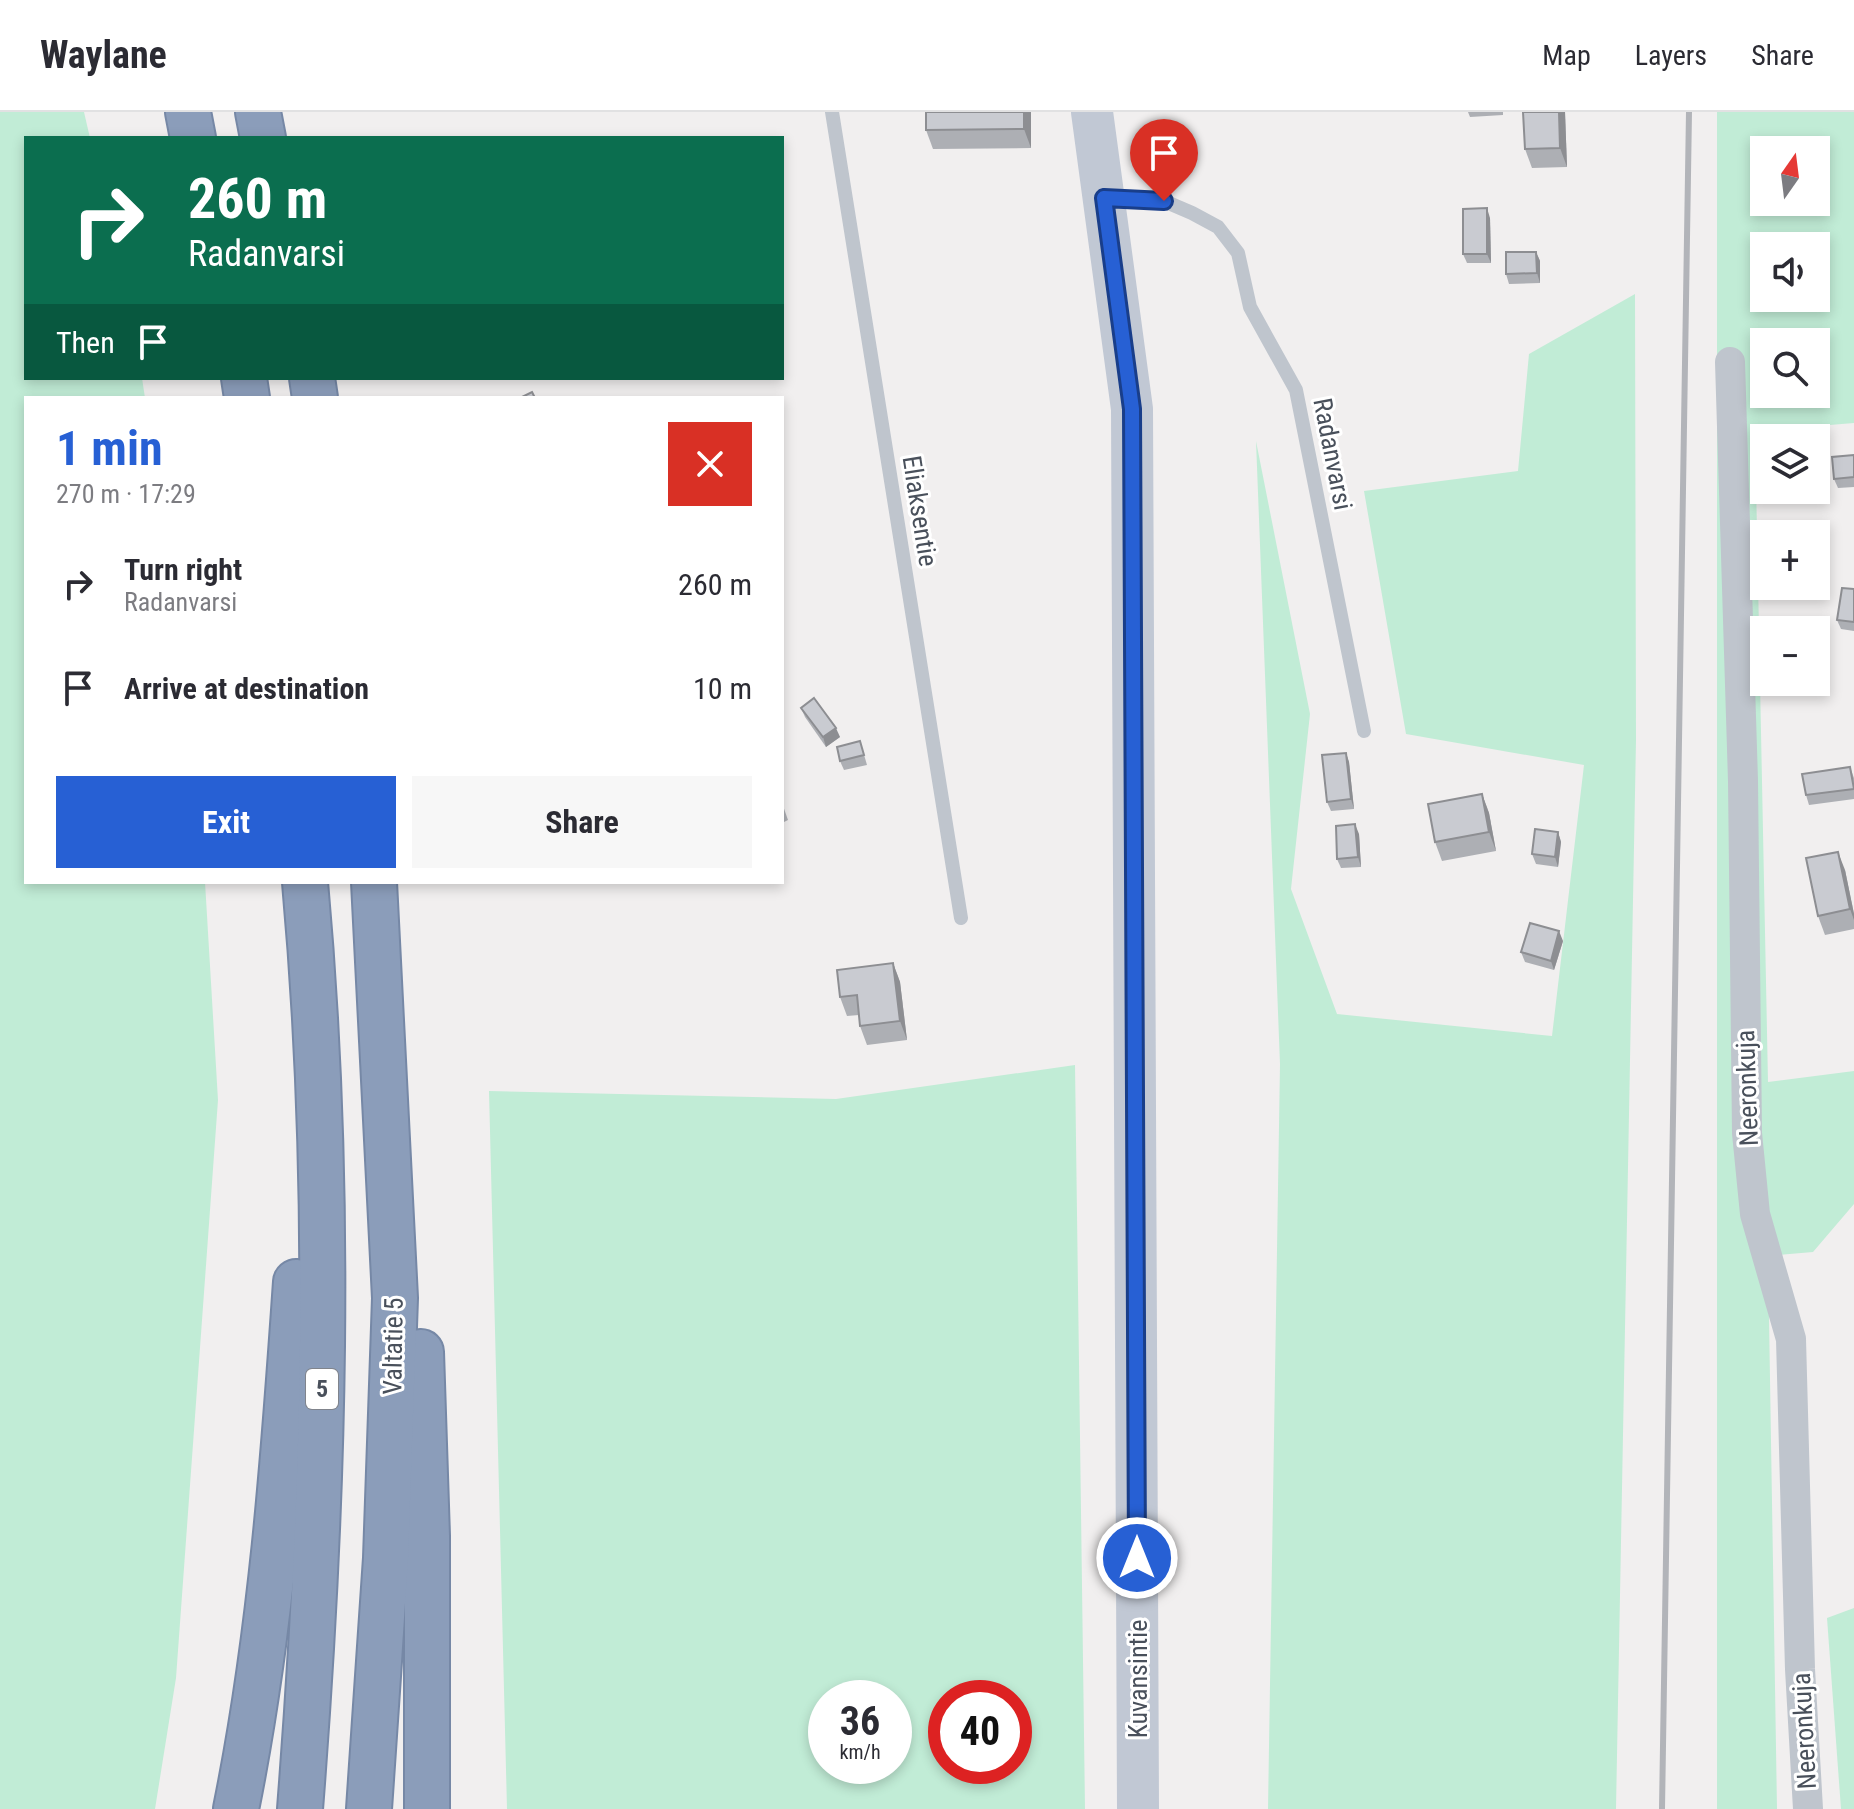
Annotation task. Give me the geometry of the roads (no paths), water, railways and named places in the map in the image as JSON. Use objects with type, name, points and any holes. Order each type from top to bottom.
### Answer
[{"type":"highway","points":[[188,112],[193,136]]},
{"type":"highway","points":[[258,112],[263,136]]},
{"type":"highway","name":"5","points":[[300,1809],[315,1615],[323,1354],[321,1158],[313,968],[305,884]]},
{"type":"highway","name":"Valtatie 5","points":[[369,1809],[386,1558],[395,1298],[383,1003],[374,884]]},
{"type":"highway","points":[[236,1809],[267,1607],[285,1437],[313,968]]},
{"type":"highway","points":[[383,1003],[420,1341],[427,1536],[427,1809]]},
{"type":"street","name":"Kuvansintie","points":[[1092,112],[1132,409],[1138,1809]]},
{"type":"street","name":"Neeronkuja","points":[[1730,362],[1743,781],[1747,1133],[1755,1214],[1791,1339],[1800,1669],[1808,1809]]},
{"type":"lane","name":"Eliaksentie","points":[[832,112],[961,918]]},
{"type":"lane","name":"Radanvarsi","points":[[1104,198],[1164,201],[1218,227],[1238,253],[1250,307],[1296,390],[1364,731]]},
{"type":"railway","points":[[1662,1809],[1689,112]]}]
